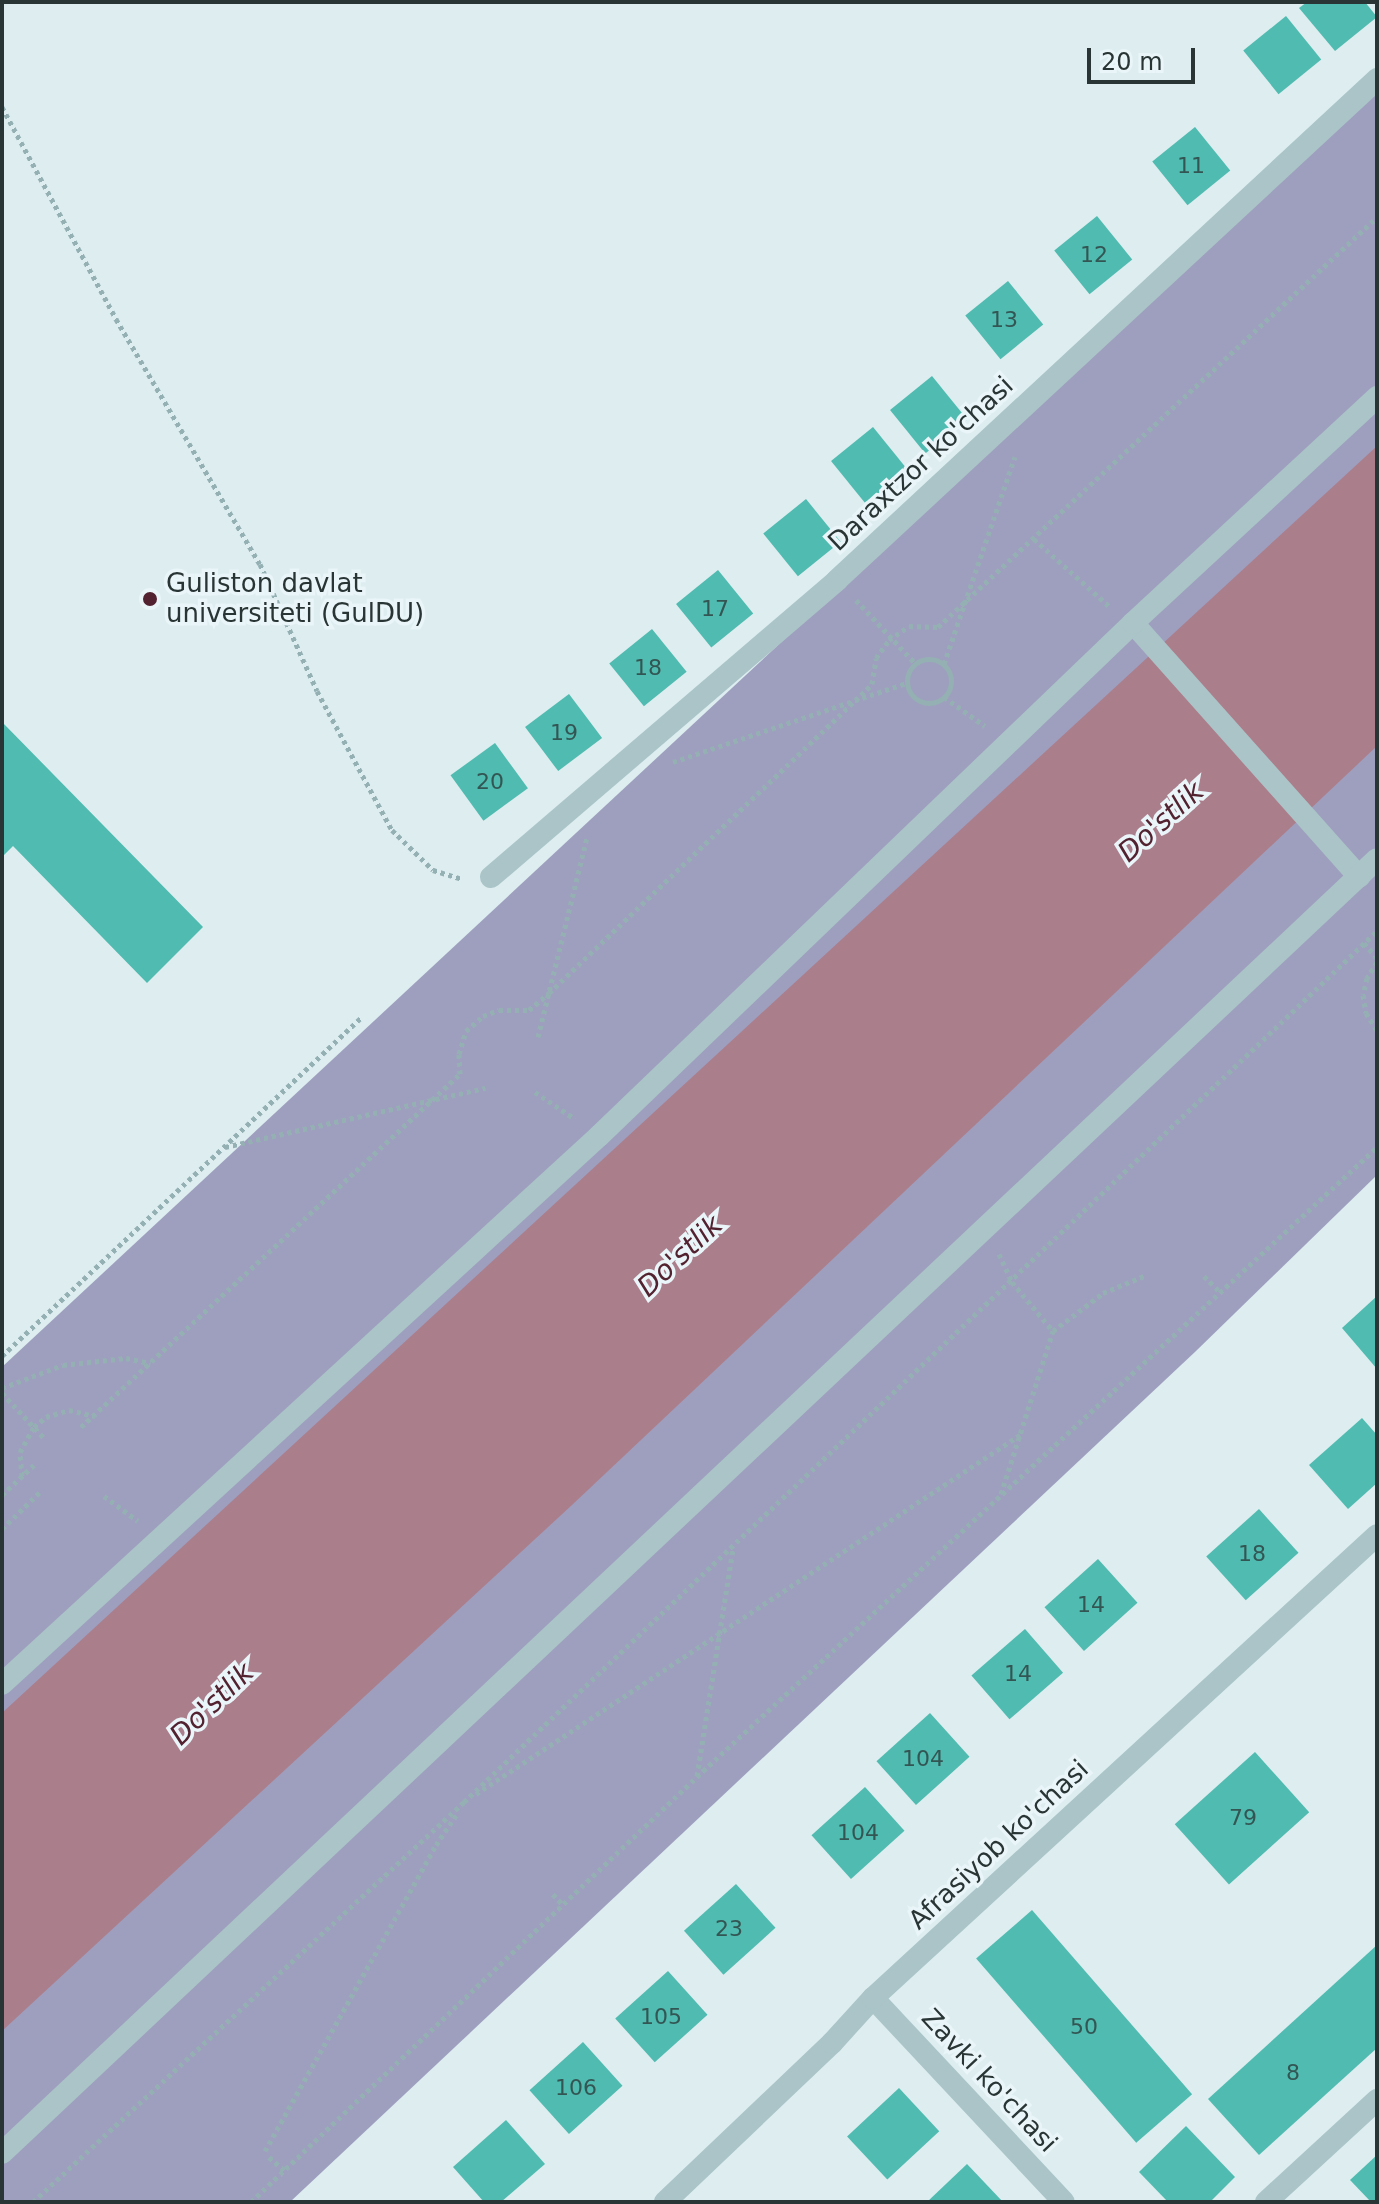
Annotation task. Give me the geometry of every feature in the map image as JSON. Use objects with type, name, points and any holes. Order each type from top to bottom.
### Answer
[{"type":"street","name":"Daraxtzor ko'chasi","points":[[491,877],[837,580],[1377,79]]},
{"type":"street","points":[[2,1684],[599,1136],[1133,623],[1377,397]]},
{"type":"street","points":[[1133,623],[1359,877]]},
{"type":"street","points":[[2,2153],[1377,859]]},
{"type":"street","name":"Afrasiyob ko'chasi","points":[[665,2202],[832,2043],[873,1998],[1377,1535]]},
{"type":"street","name":"Zavki ko'chasi","points":[[873,1998],[1064,2202]]},
{"type":"street","points":[[1266,2202],[1377,2100]]},
{"type":"path","points":[[2,107],[116,319],[260,564],[317,691],[392,830],[433,870],[463,879],[491,877]]},
{"type":"path","points":[[81,1427],[460,1074],[459,1054],[466,1031],[483,1016],[499,1010],[529,1010],[549,993],[872,684],[876,658],[892,638],[909,626],[938,627],[1377,217]]},
{"type":"path","points":[[944,664],[930,658],[915,663],[907,683],[913,695],[925,703],[944,697],[951,684],[944,664],[1020,444]]},
{"type":"path","points":[[1034,539],[1096,597],[1133,623]]},
{"type":"path","points":[[837,580],[915,663]]},
{"type":"path","points":[[660,766],[861,695],[907,683]]},
{"type":"path","points":[[944,697],[1008,742]]},
{"type":"path","points":[[538,1037],[587,838]]},
{"type":"path","points":[[33,2202],[467,1804],[1377,931]]},
{"type":"path","points":[[1364,943],[1377,960],[1367,978],[1363,995],[1366,1013],[1377,1030]]},
{"type":"path","points":[[2,1356],[362,1017]]},
{"type":"path","points":[[224,1147],[485,1088]]},
{"type":"path","points":[[535,1092],[599,1136]]},
{"type":"path","points":[[251,2202],[697,1777],[1377,1147]]},
{"type":"path","points":[[978,1233],[1000,1255],[1012,1282],[1053,1331]]},
{"type":"path","points":[[1001,1495],[1053,1331],[1103,1293],[1144,1276]]},
{"type":"path","points":[[1204,1276],[1220,1292]]},
{"type":"path","points":[[45,1439],[2,1391],[63,1365],[126,1358],[150,1363]]},
{"type":"path","points":[[22,1476],[20,1452],[34,1427],[46,1417],[69,1410],[95,1416]]},
{"type":"path","points":[[284,2170],[267,2154],[436,1845],[467,1804],[1020,1435]]},
{"type":"path","points":[[2,1495],[34,1465]]},
{"type":"path","points":[[2,1529],[41,1491]]},
{"type":"path","points":[[104,1496],[162,1538]]},
{"type":"path","points":[[697,1777],[723,1631],[733,1547]]},
{"type":"path","points":[[553,1894],[563,1905]]},
{"type":"shaded area","points":[[1377,88],[1377,1175],[1196,1351],[290,2202],[2,2202],[2,1367]]},
{"type":"water","name":"Do'stlik","points":[[1377,446],[1377,746],[572,1505],[2,2031],[2,1713]]},
{"type":"building","points":[[1307,2],[1365,2],[1377,17],[1335,51],[1299,8]]},
{"type":"building","points":[[1286,16],[1321,60],[1278,94],[1243,51]]},
{"type":"building","points":[[1195,127],[1230,171],[1187,205],[1152,162]]},
{"type":"building","points":[[1097,216],[1132,260],[1089,294],[1054,251]]},
{"type":"building","points":[[1008,281],[1043,325],[1000,359],[965,316]]},
{"type":"building","points":[[932,376],[967,420],[925,454],[890,410]]},
{"type":"building","points":[[873,427],[908,470],[866,504],[831,461]]},
{"type":"building","points":[[806,499],[841,542],[798,576],[763,534]]},
{"type":"building","points":[[718,570],[753,614],[711,648],[676,604]]},
{"type":"building","points":[[652,629],[687,672],[644,706],[609,664]]},
{"type":"building","points":[[569,694],[602,738],[558,771],[525,727]]},
{"type":"building","points":[[2,722],[203,927],[147,983],[13,846],[2,857]]},
{"type":"building","points":[[495,743],[528,788],[483,821],[451,775]]},
{"type":"building","points":[[1377,1296],[1377,1369],[1342,1328]]},
{"type":"building","points":[[1362,1418],[1377,1435],[1377,1483],[1348,1509],[1309,1465]]},
{"type":"building","points":[[1259,1509],[1298,1553],[1246,1600],[1206,1557]]},
{"type":"building","points":[[1098,1559],[1137,1603],[1084,1651],[1044,1607]]},
{"type":"building","points":[[1025,1629],[1063,1673],[1009,1719],[971,1676]]},
{"type":"building","points":[[930,1713],[969,1757],[916,1805],[876,1761]]},
{"type":"building","points":[[1255,1752],[1309,1812],[1229,1884],[1175,1824]]},
{"type":"building","points":[[865,1787],[904,1831],[851,1879],[811,1835]]},
{"type":"building","points":[[736,1884],[775,1928],[723,1975],[684,1931]]},
{"type":"building","points":[[1032,1910],[1192,2094],[1136,2143],[976,1959]]},
{"type":"building","points":[[1377,1945],[1377,2048],[1259,2155],[1208,2099]]},
{"type":"building","points":[[668,1971],[707,2015],[655,2062],[615,2019]]},
{"type":"building","points":[[583,2042],[622,2086],[569,2134],[529,2090]]},
{"type":"building","points":[[899,2088],[939,2131],[887,2180],[847,2136]]},
{"type":"building","points":[[506,2120],[545,2164],[501,2202],[484,2202],[453,2167]]},
{"type":"building","points":[[1186,2126],[1235,2177],[1210,2202],[1168,2202],[1139,2172]]},
{"type":"building","points":[[1377,2155],[1377,2202],[1371,2202],[1350,2180]]},
{"type":"building","points":[[967,2164],[1003,2202],[927,2202]]},
{"type":"place","name":"Guliston davlat universiteti (GulDU)","points":[[150,599]]}]
